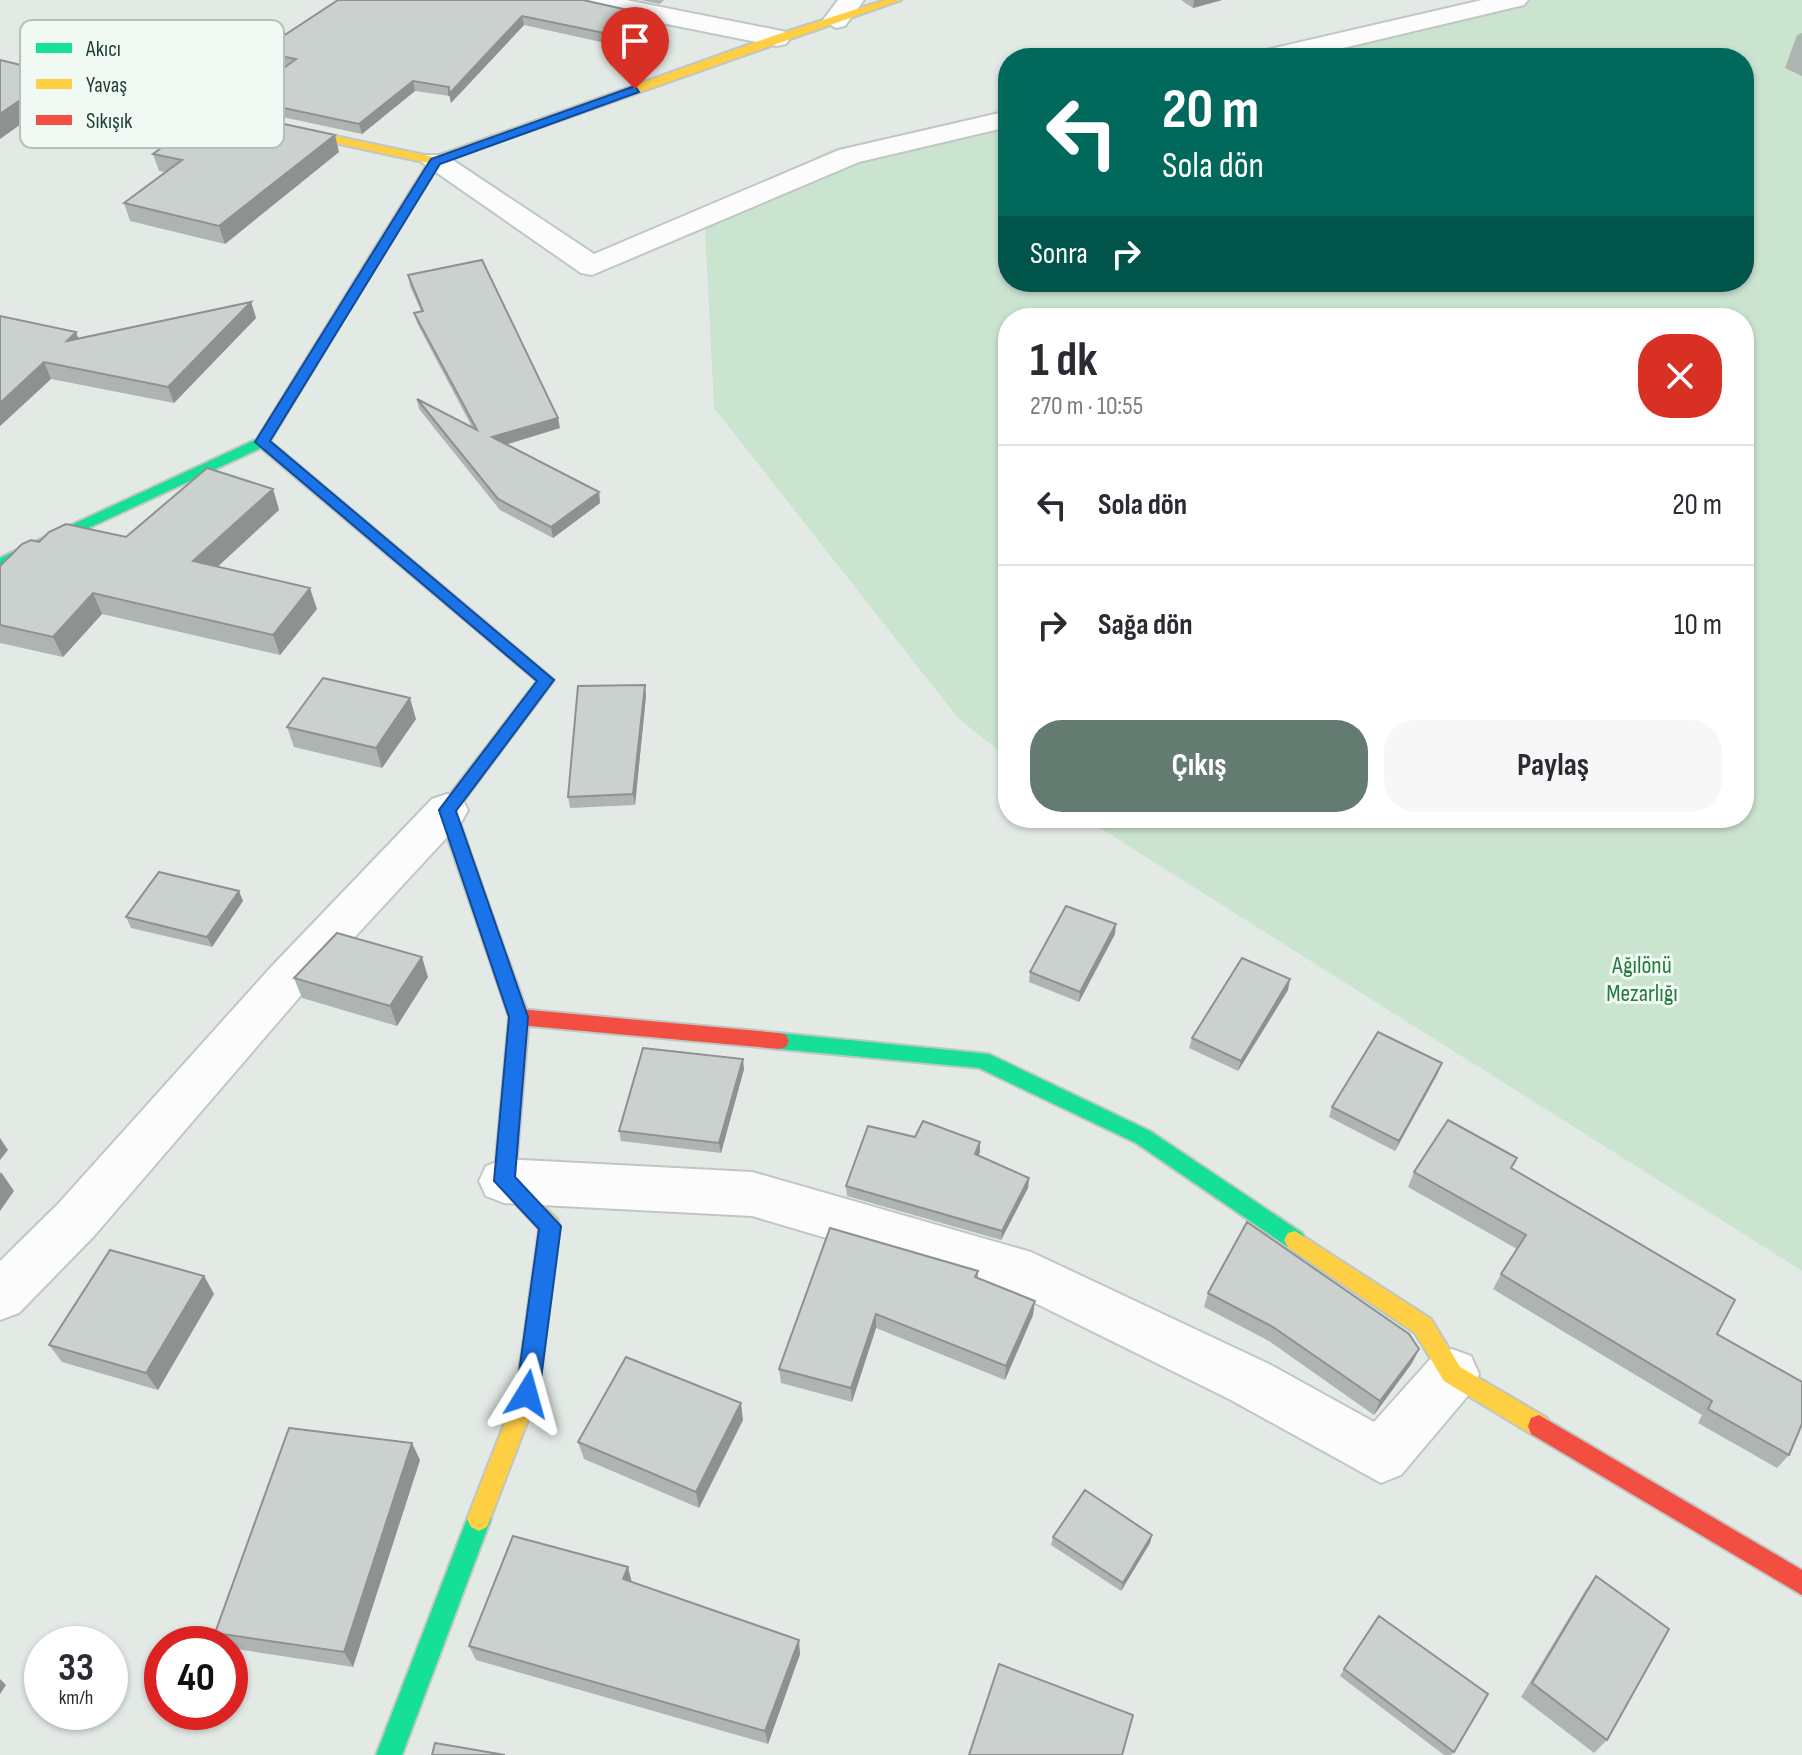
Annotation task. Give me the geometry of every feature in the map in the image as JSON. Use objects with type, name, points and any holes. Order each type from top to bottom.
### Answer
[{"type":"street","points":[[587,0],[777,38]]},
{"type":"street","points":[[0,564],[262,442],[435,161],[777,38],[844,10],[896,0]]},
{"type":"street","points":[[1310,48],[1515,0]]},
{"type":"street","points":[[0,68],[20,72]]},
{"type":"street","points":[[284,129],[435,161],[592,266],[849,156],[998,121]]},
{"type":"street","points":[[0,1296],[76,1220],[287,980],[447,810],[546,680],[262,442]]},
{"type":"street","points":[[447,810],[519,1017],[504,1181]]},
{"type":"street","points":[[519,1017],[982,1060],[1143,1137],[1423,1326],[1452,1374],[1802,1583]]},
{"type":"street","points":[[504,1181],[752,1194],[1031,1275],[1250,1382],[1381,1456],[1452,1374]]},
{"type":"street","points":[[389,1755],[527,1394],[550,1226],[504,1181]]},
{"type":"green space","name":"Ağılönü Mezarlığı","points":[[1519,0],[1802,0],[1802,1271],[1100,828],[1754,828],[1754,308],[998,308],[998,750],[958,718],[714,408],[704,210],[833,149],[998,113],[998,292],[1754,292],[1754,48],[1298,48]]},
{"type":"building","points":[[338,0],[583,0],[637,12],[609,34],[522,16],[449,94],[449,87],[413,81],[359,124],[284,108],[284,68],[296,59],[284,57],[284,36]]},
{"type":"building","points":[[0,60],[20,65],[20,100],[0,114]]},
{"type":"building","points":[[284,124],[335,135],[219,226],[124,203],[182,160],[153,154],[161,148],[284,148]]},
{"type":"building","points":[[482,260],[558,418],[492,437],[599,492],[551,527],[498,499],[417,399],[477,430],[414,313],[423,311],[408,275]]},
{"type":"building","points":[[251,302],[168,387],[44,362],[0,403],[0,316],[76,332],[67,341]]},
{"type":"building","points":[[207,468],[273,489],[193,561],[310,588],[273,635],[93,593],[53,637],[0,625],[0,566],[22,544],[31,540],[39,542],[49,532],[66,524],[126,537]]},
{"type":"building","points":[[323,678],[410,698],[376,748],[287,727]]},
{"type":"building","points":[[645,685],[633,794],[568,797],[578,686]]},
{"type":"building","points":[[159,872],[239,891],[207,937],[126,917]]},
{"type":"building","points":[[1066,906],[1116,924],[1080,992],[1030,972]]},
{"type":"building","points":[[337,933],[422,957],[390,1006],[294,978]]},
{"type":"building","points":[[1242,958],[1290,979],[1241,1061],[1192,1038]]},
{"type":"building","points":[[1378,1032],[1442,1063],[1399,1141],[1332,1107]]},
{"type":"building","points":[[643,1048],[743,1059],[719,1143],[619,1131]]},
{"type":"building","points":[[1448,1120],[1517,1158],[1511,1168],[1735,1300],[1717,1334],[1802,1382],[1802,1424],[1789,1455],[1708,1409],[1712,1401],[1501,1274],[1526,1235],[1414,1172]]},
{"type":"building","points":[[923,1121],[980,1142],[975,1154],[1029,1178],[1002,1231],[846,1186],[868,1126],[915,1137]]},
{"type":"building","points":[[1247,1222],[1409,1334],[1419,1349],[1380,1401],[1273,1327],[1208,1293]]},
{"type":"building","points":[[830,1228],[978,1271],[975,1277],[1035,1301],[1006,1366],[876,1314],[851,1388],[779,1369]]},
{"type":"building","points":[[110,1250],[204,1276],[146,1373],[49,1345]]},
{"type":"building","points":[[626,1357],[741,1403],[696,1492],[578,1442]]},
{"type":"building","points":[[289,1428],[412,1443],[344,1652],[248,1638],[248,1626],[218,1626]]},
{"type":"building","points":[[1085,1490],[1152,1535],[1123,1583],[1053,1537]]},
{"type":"building","points":[[513,1536],[628,1567],[623,1579],[799,1640],[765,1731],[469,1646]]},
{"type":"building","points":[[1596,1576],[1669,1629],[1607,1740],[1532,1683]]},
{"type":"building","points":[[1379,1616],[1488,1694],[1454,1752],[1344,1669]]},
{"type":"building","points":[[999,1664],[1133,1715],[1122,1755],[969,1755]]},
{"type":"building","points":[[435,1743],[505,1755],[432,1755]]},
{"type":"traffic: fast","points":[[0,564],[262,442],[371,264]]},
{"type":"traffic: fast","points":[[262,442],[546,680],[447,810],[486,923]]},
{"type":"traffic: fast","points":[[779,1041],[982,1060],[1143,1137],[1295,1240]]},
{"type":"traffic: fast","points":[[389,1755],[479,1519]]},
{"type":"traffic: slow","points":[[371,264],[435,161],[777,38],[896,0]]},
{"type":"traffic: slow","points":[[0,68],[20,72]]},
{"type":"traffic: slow","points":[[284,129],[435,161]]},
{"type":"traffic: slow","points":[[479,1519],[527,1394],[550,1226],[504,1181],[519,1017],[486,923]]},
{"type":"traffic: slow","points":[[1295,1240],[1423,1326],[1452,1374],[1539,1426]]},
{"type":"traffic: jam","points":[[519,1017],[779,1041]]},
{"type":"traffic: jam","points":[[1539,1426],[1802,1583]]},
{"type":"route","points":[[527,1394],[550,1226],[504,1181],[519,1017],[447,810],[546,680],[262,442],[435,161],[635,89]]}]
